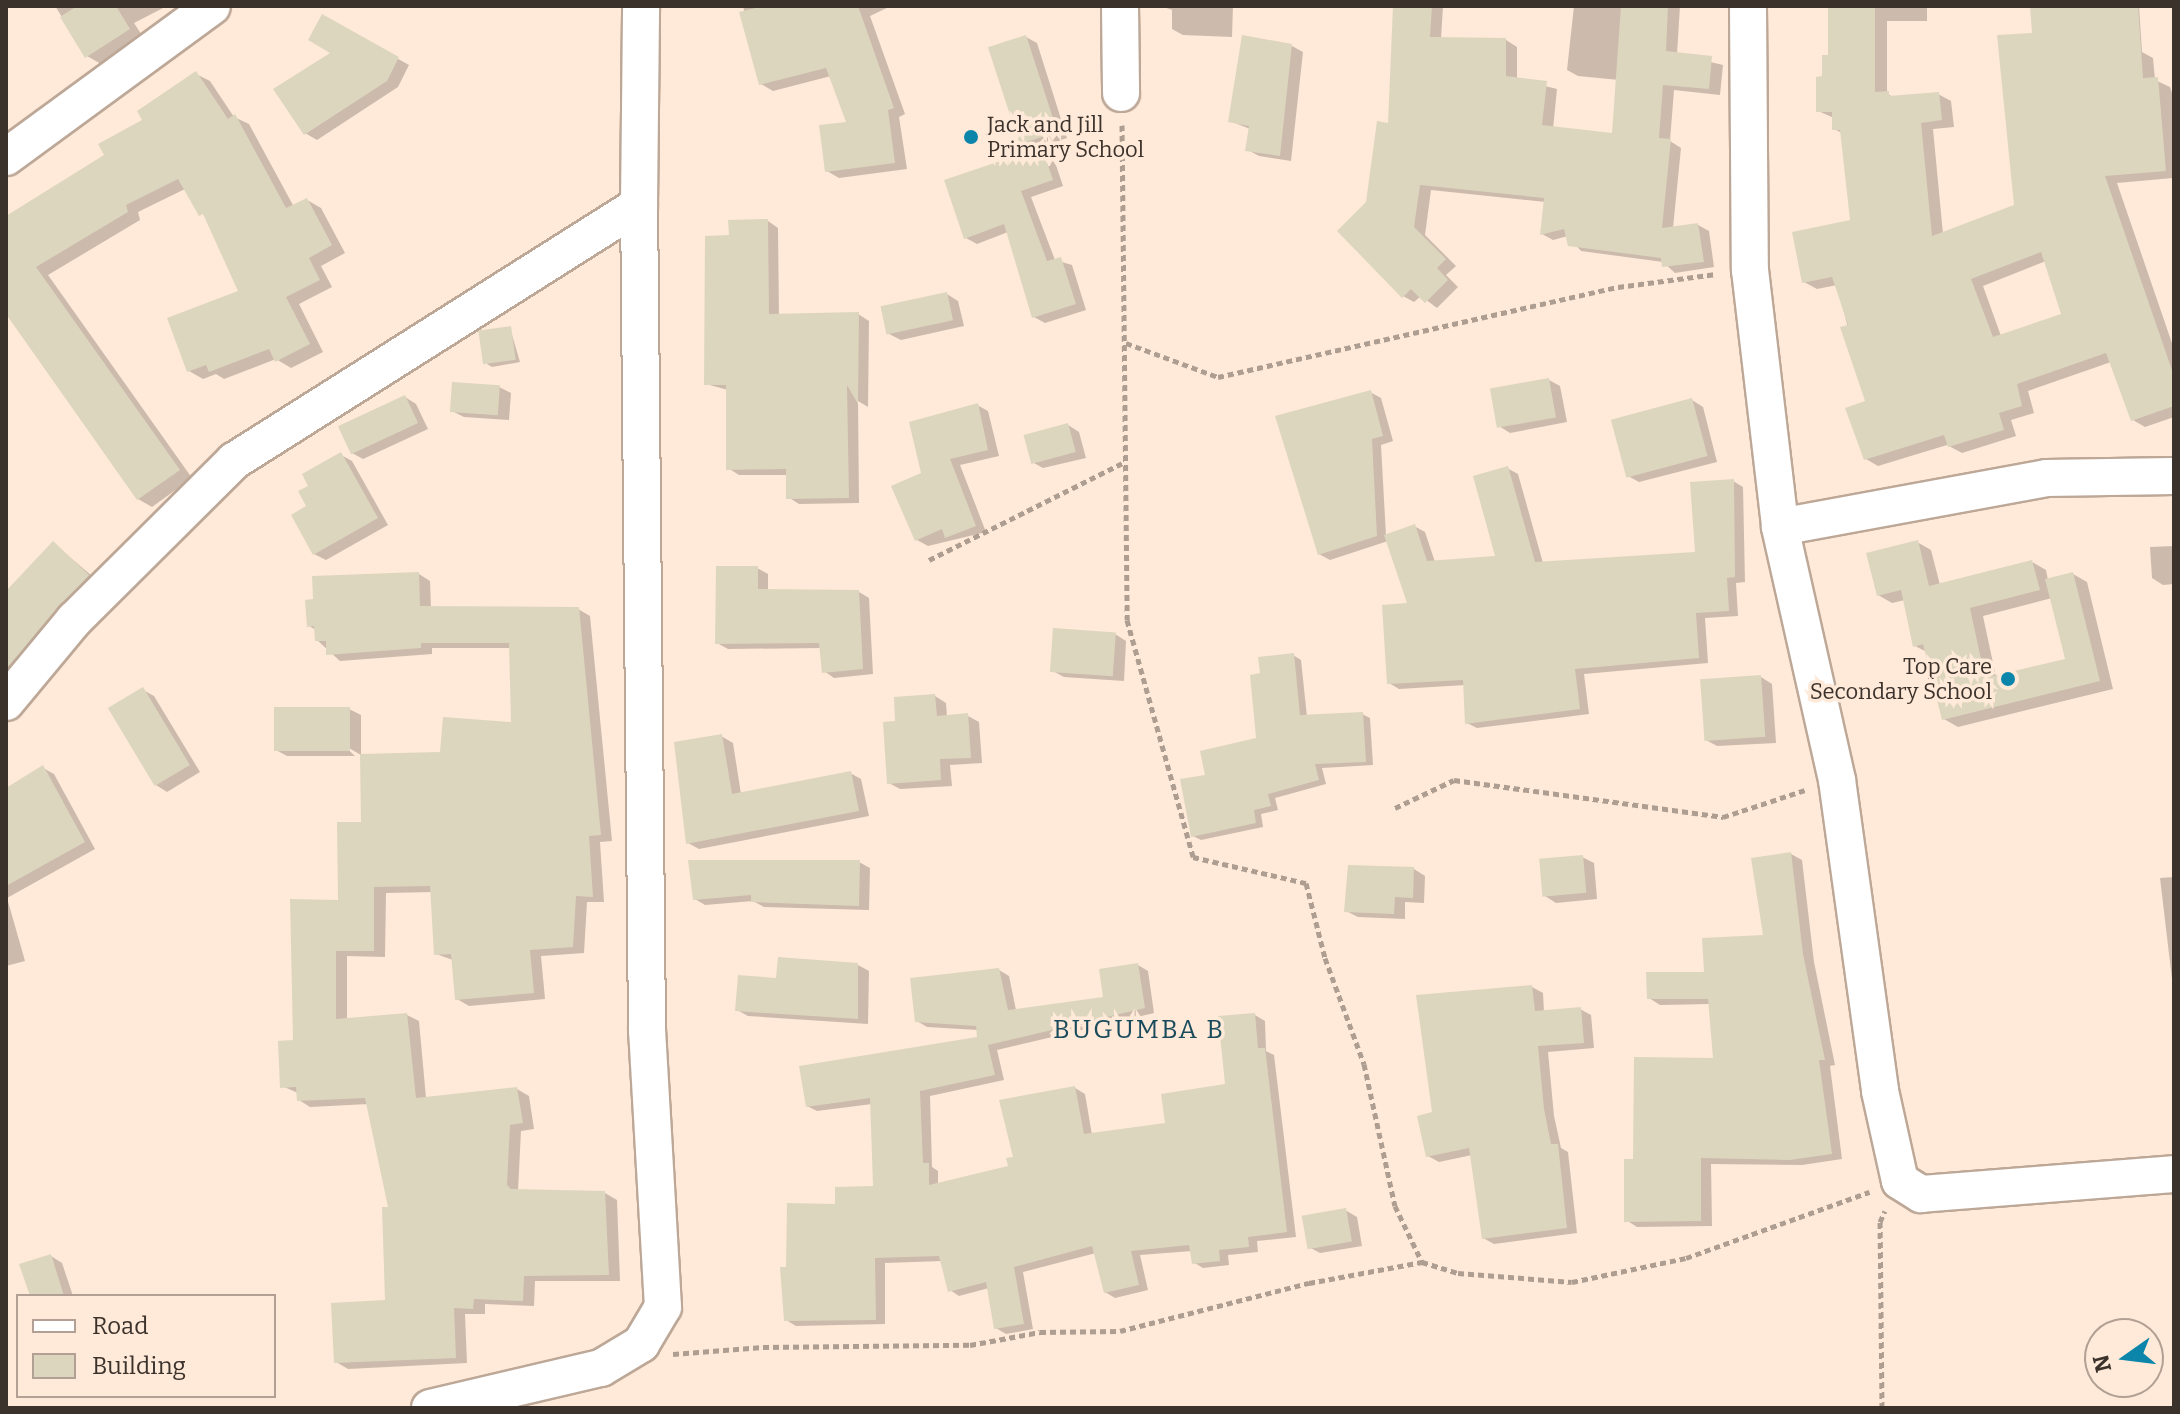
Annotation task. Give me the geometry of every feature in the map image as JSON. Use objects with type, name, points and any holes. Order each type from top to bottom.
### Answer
[{"type":"street","points":[[6,157],[212,6]]},
{"type":"street","points":[[430,1408],[601,1368],[641,1344],[663,1307],[647,1031],[639,205],[641,6]]},
{"type":"street","points":[[1120,6],[1121,93]]},
{"type":"street","points":[[1748,6],[1750,270],[1780,527],[1837,780],[1880,1091],[1900,1181],[1921,1194],[2174,1174]]},
{"type":"street","points":[[6,702],[74,620],[234,461],[639,205]]},
{"type":"street","points":[[1780,527],[2046,478],[2174,476]]},
{"type":"path","points":[[1121,93],[1127,620],[1193,857],[1306,883],[1325,958],[1364,1064],[1395,1206],[1422,1262]]},
{"type":"path","points":[[1126,343],[1218,377],[1618,287],[1750,270]]},
{"type":"path","points":[[929,560],[1123,463]]},
{"type":"path","points":[[1395,808],[1454,780],[1723,817],[1837,780]]},
{"type":"path","points":[[641,1344],[679,1356],[763,1347],[970,1345],[1040,1332],[1120,1331],[1309,1283],[1422,1262],[1458,1273],[1572,1282],[1686,1258],[1900,1181]]},
{"type":"path","points":[[1882,1408],[1880,1222],[1900,1181]]},
{"type":"building","points":[[77,6],[116,6],[130,29],[85,58],[60,17]]},
{"type":"building","points":[[764,6],[858,6],[894,108],[888,110],[895,163],[825,172],[819,125],[846,122],[826,68],[759,85],[739,12]]},
{"type":"building","points":[[1393,6],[1432,6],[1430,37],[1506,38],[1506,76],[1547,81],[1542,125],[1612,133],[1621,6],[1668,6],[1666,51],[1712,56],[1709,89],[1663,85],[1659,138],[1671,139],[1662,228],[1698,223],[1704,262],[1662,267],[1661,258],[1568,246],[1564,229],[1540,235],[1544,198],[1420,185],[1414,227],[1446,259],[1437,268],[1448,280],[1425,303],[1411,289],[1402,298],[1337,231],[1366,202],[1377,121],[1388,123]]},
{"type":"building","points":[[1828,6],[1875,6],[1875,92],[1889,91],[1889,96],[1939,92],[1942,120],[1921,123],[1932,236],[2014,205],[1997,35],[2032,33],[2030,6],[2138,6],[2143,78],[2158,77],[2166,171],[2105,176],[2174,376],[2174,406],[2131,421],[2106,353],[2017,384],[2022,406],[1999,413],[2004,430],[1948,447],[1944,435],[1864,460],[1845,408],[1865,401],[1840,327],[1848,325],[1832,277],[1802,283],[1792,232],[1850,220],[1840,130],[1832,130],[1832,112],[1816,112],[1816,77],[1822,76],[1822,55],[1828,55]],"holes":[[[2041,252],[2061,314],[1993,337],[1971,279]]]},
{"type":"building","points":[[322,14],[399,57],[387,81],[304,135],[273,89],[330,53],[308,40]]},
{"type":"building","points":[[1026,35],[1058,132],[1019,144],[988,47]]},
{"type":"building","points":[[1242,35],[1292,44],[1280,156],[1245,151],[1249,126],[1228,122]]},
{"type":"building","points":[[196,71],[228,119],[235,114],[286,208],[307,198],[332,245],[309,258],[320,280],[286,297],[310,344],[275,362],[269,349],[209,372],[206,365],[187,372],[167,318],[238,291],[203,214],[199,216],[178,179],[126,205],[128,212],[36,267],[180,470],[137,500],[6,314],[6,216],[104,155],[98,144],[142,120],[137,111]]},
{"type":"building","points":[[1042,147],[1053,180],[1021,191],[1047,261],[1061,257],[1076,304],[1032,318],[1004,224],[964,239],[944,180]]},
{"type":"building","points":[[768,219],[769,314],[859,312],[858,404],[847,385],[849,498],[786,499],[786,469],[726,470],[726,385],[704,385],[705,236],[729,235],[728,220]]},
{"type":"building","points":[[947,292],[953,320],[887,335],[880,306]]},
{"type":"building","points":[[511,326],[516,360],[483,364],[478,331]]},
{"type":"building","points":[[1549,378],[1556,417],[1497,428],[1490,388]]},
{"type":"building","points":[[452,382],[500,385],[498,415],[450,412]]},
{"type":"building","points":[[1371,390],[1383,436],[1372,439],[1377,536],[1318,555],[1275,416]]},
{"type":"building","points":[[405,395],[418,423],[351,454],[338,426]]},
{"type":"building","points":[[1692,398],[1708,456],[1626,478],[1611,420]]},
{"type":"building","points":[[978,403],[988,450],[950,459],[976,526],[945,538],[942,529],[915,541],[891,486],[921,473],[909,422]]},
{"type":"building","points":[[1068,423],[1076,452],[1031,464],[1024,435]]},
{"type":"building","points":[[341,452],[378,518],[313,555],[291,515],[306,506],[298,491],[308,486],[302,474]]},
{"type":"building","points":[[1508,466],[1535,562],[1695,552],[1690,482],[1734,479],[1735,577],[1727,578],[1729,611],[1696,613],[1699,658],[1575,669],[1580,709],[1465,724],[1463,680],[1387,684],[1382,605],[1407,603],[1384,535],[1415,524],[1427,561],[1495,556],[1473,476]]},
{"type":"building","points":[[1918,540],[1929,586],[2032,560],[2040,590],[1970,608],[1985,678],[2065,659],[2045,579],[2073,572],[2100,681],[1942,720],[1923,644],[1913,647],[1901,590],[1877,596],[1866,553]]},
{"type":"building","points":[[53,541],[89,575],[6,669],[6,591]]},
{"type":"building","points":[[716,566],[758,566],[758,589],[859,590],[863,669],[822,673],[819,643],[715,644]]},
{"type":"building","points":[[419,572],[420,606],[579,607],[601,835],[589,836],[593,897],[576,896],[573,947],[530,950],[534,993],[455,1000],[451,954],[434,955],[430,886],[374,887],[374,951],[336,951],[336,1019],[407,1013],[416,1098],[517,1087],[523,1123],[510,1125],[507,1185],[511,1189],[605,1191],[609,1275],[524,1276],[523,1301],[474,1299],[473,1309],[454,1308],[456,1358],[334,1363],[331,1303],[385,1300],[382,1207],[388,1207],[365,1098],[297,1101],[296,1087],[280,1088],[278,1041],[293,1040],[290,899],[338,900],[337,822],[361,822],[360,754],[440,752],[443,717],[511,722],[509,643],[421,643],[421,648],[326,655],[326,641],[315,641],[314,626],[307,627],[305,600],[313,599],[312,576]]},
{"type":"building","points":[[1053,628],[1116,632],[1113,676],[1050,672]]},
{"type":"building","points":[[1294,653],[1300,715],[1363,712],[1366,762],[1315,764],[1319,780],[1268,794],[1271,806],[1254,810],[1256,823],[1191,837],[1180,779],[1205,775],[1200,751],[1256,738],[1250,675],[1260,673],[1258,657]]},
{"type":"building","points":[[1761,675],[1765,737],[1704,741],[1700,679]]},
{"type":"building","points":[[143,687],[190,765],[155,786],[108,708]]},
{"type":"building","points":[[935,694],[937,716],[968,713],[971,758],[940,759],[941,780],[887,784],[883,722],[895,721],[894,697]]},
{"type":"building","points":[[274,707],[350,707],[350,751],[274,751]]},
{"type":"building","points":[[722,734],[732,794],[851,771],[859,811],[686,844],[674,742]]},
{"type":"building","points":[[43,765],[85,842],[6,886],[6,788]]},
{"type":"building","points":[[1791,852],[1803,954],[1825,1060],[1819,1060],[1832,1154],[1790,1160],[1701,1158],[1701,1221],[1624,1222],[1624,1159],[1633,1159],[1634,1057],[1713,1058],[1708,999],[1647,999],[1646,972],[1704,972],[1702,938],[1763,935],[1751,858]]},
{"type":"building","points":[[1583,855],[1586,893],[1542,897],[1539,859]]},
{"type":"building","points":[[688,860],[860,860],[859,906],[751,902],[751,895],[693,900]]},
{"type":"building","points":[[1348,865],[1414,867],[1413,898],[1395,897],[1394,914],[1344,912]]},
{"type":"building","points":[[778,957],[858,963],[858,1019],[735,1011],[738,975],[776,978]]},
{"type":"building","points":[[1138,963],[1145,1008],[988,1045],[995,1075],[920,1091],[923,1163],[929,1163],[929,1185],[1008,1166],[1006,1158],[1013,1157],[999,1100],[1075,1086],[1084,1134],[1165,1123],[1161,1094],[1225,1084],[1218,1016],[1255,1013],[1258,1048],[1265,1048],[1287,1232],[1248,1237],[1249,1247],[1219,1250],[1220,1261],[1192,1264],[1189,1245],[1131,1251],[1139,1285],[1104,1293],[1092,1246],[1014,1267],[1024,1324],[994,1329],[986,1282],[948,1292],[939,1256],[875,1258],[876,1320],[784,1321],[780,1267],[786,1267],[787,1203],[835,1204],[835,1187],[873,1186],[870,1098],[806,1107],[799,1066],[977,1037],[976,1026],[915,1022],[910,978],[999,968],[1008,1010],[1103,997],[1099,969]]},
{"type":"building","points":[[1532,985],[1535,1011],[1581,1007],[1584,1043],[1538,1046],[1551,1144],[1558,1144],[1567,1228],[1482,1239],[1469,1148],[1426,1157],[1417,1116],[1432,1112],[1416,995]]},
{"type":"building","points":[[1346,1208],[1352,1241],[1308,1249],[1302,1216]]},
{"type":"building","points":[[51,1254],[63,1294],[29,1294],[19,1264]]},
{"type":"place","name":"Jack and Jill Primary School","points":[[971,137]]},
{"type":"place","name":"Top Care Secondary School","points":[[2008,679]]},
{"type":"district","name":"BUGUMBA B","points":[[1139,1030]]}]
